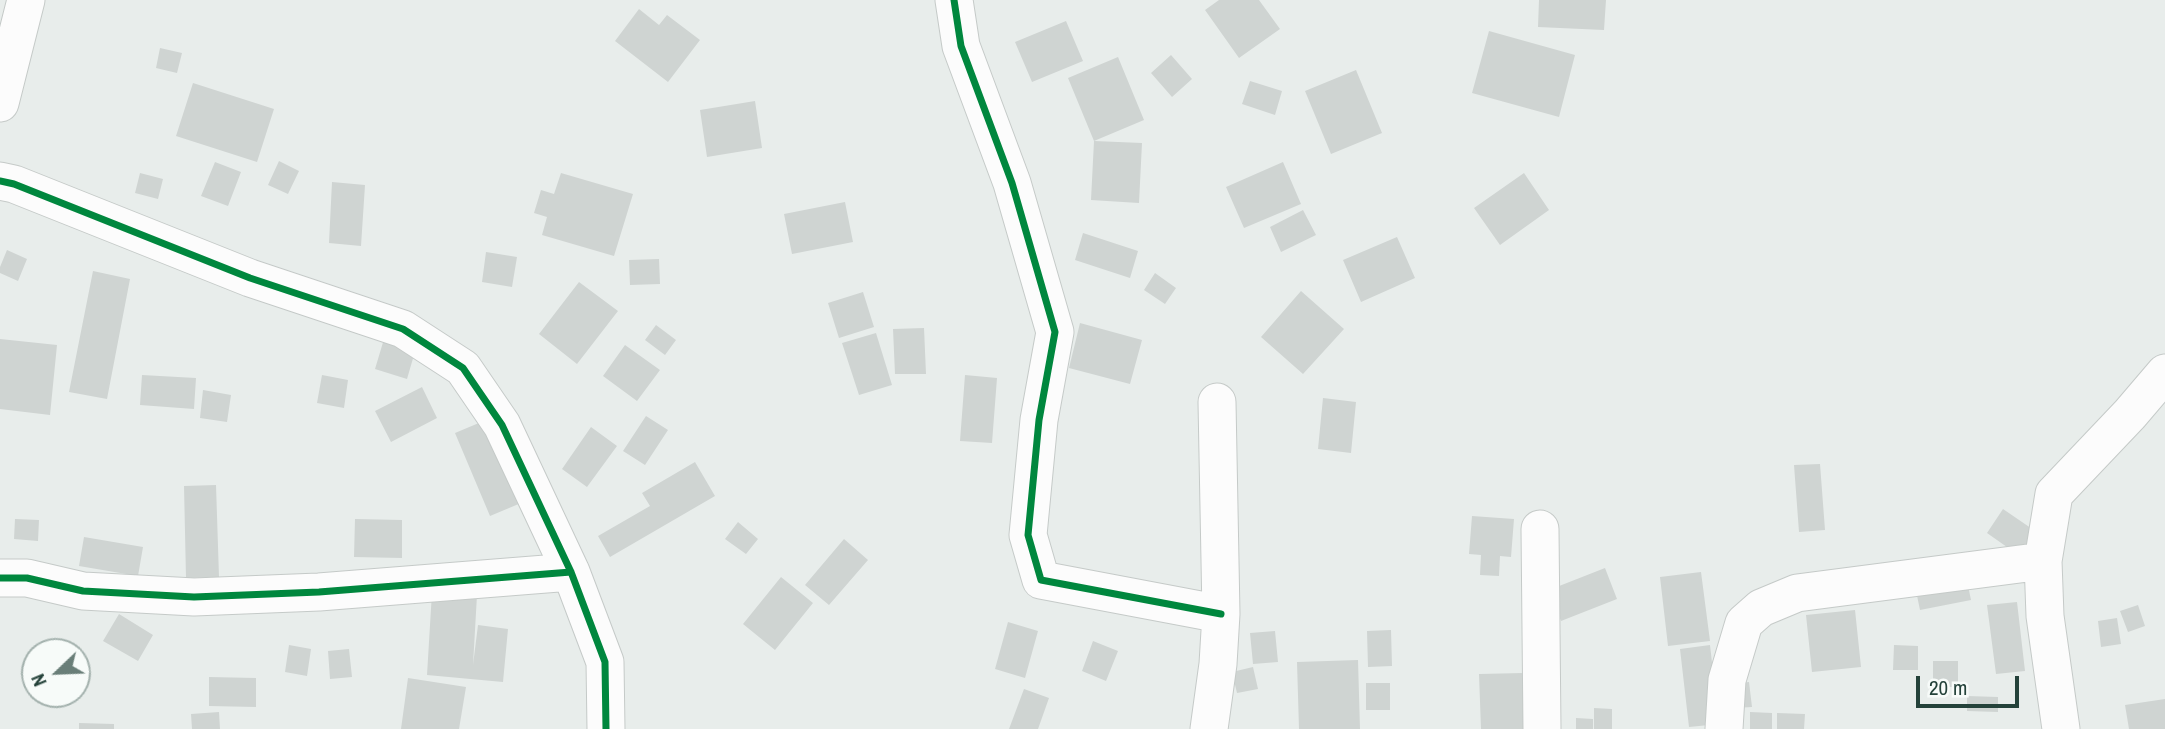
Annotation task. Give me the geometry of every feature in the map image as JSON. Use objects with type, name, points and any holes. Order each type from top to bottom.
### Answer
[{"type":"street","points":[[0,103],[26,0]]},
{"type":"street","points":[[954,0],[961,46],[1012,183],[1055,332],[1039,420],[1028,535],[1041,580],[1221,614]]},
{"type":"street","points":[[0,181],[53,199],[250,278],[403,329],[463,368],[502,425],[571,572],[605,662],[606,729]]},
{"type":"street","points":[[2061,729],[2045,616],[2043,561],[2054,494],[2165,373]]},
{"type":"street","points":[[1209,729],[1218,664],[1221,614],[1217,402]]},
{"type":"street","points":[[1540,528],[1542,729]]},
{"type":"street","points":[[1724,729],[1727,680],[1744,623],[1761,608],[1797,593],[2043,561]]},
{"type":"street","points":[[0,578],[27,578],[83,591],[194,597],[319,592],[571,572]]},
{"type":"building","points":[[1219,0],[1259,0],[1280,29],[1239,58],[1205,10]]},
{"type":"building","points":[[1539,0],[1606,0],[1604,30],[1538,27]]},
{"type":"building","points":[[639,9],[659,25],[667,15],[700,40],[668,82],[615,41]]},
{"type":"building","points":[[1066,21],[1083,61],[1032,82],[1015,42]]},
{"type":"building","points":[[1489,31],[1575,55],[1559,117],[1472,93]]},
{"type":"building","points":[[160,48],[182,53],[177,73],[156,68]]},
{"type":"building","points":[[1171,55],[1192,79],[1172,97],[1151,73]]},
{"type":"building","points":[[1118,57],[1144,120],[1094,141],[1068,78]]},
{"type":"building","points":[[1356,70],[1382,133],[1331,154],[1305,91]]},
{"type":"building","points":[[1250,81],[1282,91],[1275,115],[1242,104]]},
{"type":"building","points":[[193,83],[274,109],[257,162],[176,136]]},
{"type":"building","points":[[755,101],[762,148],[707,157],[700,110]]},
{"type":"building","points":[[1094,141],[1142,143],[1139,203],[1091,200]]},
{"type":"building","points":[[279,161],[299,171],[288,194],[268,185]]},
{"type":"building","points":[[215,162],[241,172],[228,206],[201,196]]},
{"type":"building","points":[[1283,162],[1301,204],[1244,228],[1226,187]]},
{"type":"building","points":[[140,173],[163,179],[158,199],[135,193]]},
{"type":"building","points":[[561,173],[633,194],[614,256],[542,235],[547,217],[534,213],[541,190],[554,194]]},
{"type":"building","points":[[1524,173],[1549,210],[1500,245],[1474,208]]},
{"type":"building","points":[[332,182],[365,185],[361,246],[329,243]]},
{"type":"building","points":[[845,202],[853,242],[792,254],[784,214]]},
{"type":"building","points":[[1303,210],[1316,235],[1281,252],[1270,227]]},
{"type":"building","points":[[1083,233],[1138,251],[1130,278],[1075,260]]},
{"type":"building","points":[[1397,237],[1415,278],[1361,302],[1343,260]]},
{"type":"building","points":[[7,250],[27,259],[18,281],[0,273]]},
{"type":"building","points":[[486,252],[517,257],[512,287],[482,282]]},
{"type":"building","points":[[659,259],[660,284],[630,285],[629,260]]},
{"type":"building","points":[[93,271],[130,279],[107,399],[69,392]]},
{"type":"building","points":[[1155,273],[1176,288],[1165,304],[1144,290]]},
{"type":"building","points":[[579,282],[618,311],[577,364],[539,334]]},
{"type":"building","points":[[1301,291],[1344,329],[1303,374],[1261,337]]},
{"type":"building","points":[[863,292],[874,327],[839,338],[828,303]]},
{"type":"building","points":[[1080,323],[1142,340],[1130,384],[1069,368]]},
{"type":"building","points":[[656,325],[676,340],[665,355],[645,340]]},
{"type":"building","points":[[924,328],[926,374],[895,374],[893,329]]},
{"type":"building","points":[[876,333],[892,385],[859,395],[842,343]]},
{"type":"building","points":[[0,339],[57,345],[50,415],[0,409]]},
{"type":"building","points":[[384,339],[416,348],[407,379],[375,369]]},
{"type":"building","points":[[625,345],[660,370],[637,401],[603,376]]},
{"type":"building","points":[[142,375],[196,378],[194,409],[140,405]]},
{"type":"building","points":[[322,375],[348,380],[344,408],[317,403]]},
{"type":"building","points":[[965,375],[997,378],[992,443],[960,441]]},
{"type":"building","points":[[422,387],[437,418],[391,442],[375,411]]},
{"type":"building","points":[[203,390],[231,395],[227,422],[200,418]]},
{"type":"building","points":[[1323,398],[1356,402],[1351,453],[1318,449]]},
{"type":"building","points":[[646,416],[668,430],[645,465],[623,451]]},
{"type":"building","points":[[486,420],[521,503],[490,516],[455,433]]},
{"type":"building","points":[[591,427],[617,446],[587,487],[562,469]]},
{"type":"building","points":[[695,462],[715,496],[610,557],[598,536],[650,506],[642,493]]},
{"type":"building","points":[[1820,464],[1825,530],[1799,532],[1794,465]]},
{"type":"building","points":[[216,485],[219,577],[186,578],[184,486]]},
{"type":"building","points":[[2003,509],[2041,535],[2024,559],[1987,533]]},
{"type":"building","points":[[1472,516],[1514,519],[1511,557],[1500,556],[1499,576],[1480,575],[1481,555],[1469,554]]},
{"type":"building","points":[[15,519],[39,520],[38,541],[14,539]]},
{"type":"building","points":[[355,519],[402,520],[402,558],[354,557]]},
{"type":"building","points":[[738,522],[758,539],[746,554],[725,539]]},
{"type":"building","points":[[84,537],[143,547],[138,576],[79,566]]},
{"type":"building","points":[[844,539],[868,560],[829,605],[805,585]]},
{"type":"building","points":[[1605,568],[1617,599],[1561,621],[1549,590]]},
{"type":"building","points":[[1701,572],[1710,641],[1668,646],[1660,577]]},
{"type":"building","points":[[1966,576],[1971,600],[1920,610],[1915,586]]},
{"type":"building","points":[[781,577],[813,603],[775,650],[743,624]]},
{"type":"building","points":[[432,592],[477,595],[473,665],[478,625],[508,629],[503,682],[427,675]]},
{"type":"building","points":[[2017,602],[2025,671],[1996,674],[1987,605]]},
{"type":"building","points":[[2138,605],[2145,626],[2128,632],[2120,611]]},
{"type":"building","points":[[1855,610],[1861,667],[1812,672],[1806,615]]},
{"type":"building","points":[[119,614],[153,635],[138,661],[103,641]]},
{"type":"building","points":[[2117,618],[2121,644],[2101,647],[2098,621]]},
{"type":"building","points":[[1008,622],[1038,631],[1025,678],[995,669]]},
{"type":"building","points":[[1391,630],[1392,666],[1368,667],[1367,631]]},
{"type":"building","points":[[1275,631],[1278,662],[1253,664],[1250,633]]},
{"type":"building","points":[[1093,641],[1118,651],[1106,681],[1082,671]]},
{"type":"building","points":[[289,645],[311,649],[307,676],[285,672]]},
{"type":"building","points":[[1710,645],[1719,724],[1689,727],[1680,649]]},
{"type":"building","points":[[1894,645],[1918,646],[1918,670],[1893,670]]},
{"type":"building","points":[[349,649],[352,677],[330,679],[328,651]]},
{"type":"building","points":[[1358,660],[1360,729],[1299,729],[1297,662]]},
{"type":"building","points":[[1933,661],[1958,661],[1958,687],[1933,687]]},
{"type":"building","points":[[1253,667],[1258,689],[1237,693],[1232,672]]},
{"type":"building","points":[[1523,673],[1525,729],[1481,729],[1479,674]]},
{"type":"building","points":[[209,677],[256,678],[256,707],[209,706]]},
{"type":"building","points":[[408,678],[466,687],[459,729],[401,729]]},
{"type":"building","points":[[1749,682],[1752,707],[1735,708],[1732,684]]},
{"type":"building","points":[[1366,683],[1390,683],[1390,710],[1366,710]]},
{"type":"building","points":[[1024,689],[1049,698],[1038,729],[1009,729]]},
{"type":"building","points":[[1967,696],[1998,697],[1998,712],[1967,711]]},
{"type":"building","points":[[2165,699],[2165,729],[2129,729],[2125,705]]},
{"type":"building","points":[[1594,708],[1612,709],[1612,729],[1594,729]]},
{"type":"building","points":[[219,712],[220,729],[192,729],[191,714]]},
{"type":"building","points":[[1750,712],[1772,713],[1772,729],[1750,729]]},
{"type":"building","points":[[1777,713],[1805,714],[1804,729],[1777,729]]},
{"type":"building","points":[[1576,718],[1593,719],[1593,729],[1576,729]]},
{"type":"building","points":[[79,723],[114,724],[114,729],[79,729]]},
{"type":"cycle path","points":[[954,0],[961,46],[1012,183],[1055,332],[1039,420],[1028,535],[1041,580],[1221,614]]},
{"type":"cycle path","points":[[0,181],[14,184],[250,278],[403,329],[463,368],[502,425],[571,572],[605,662],[606,729]]},
{"type":"cycle path","points":[[0,578],[27,578],[83,591],[194,597],[319,592],[571,572]]}]
